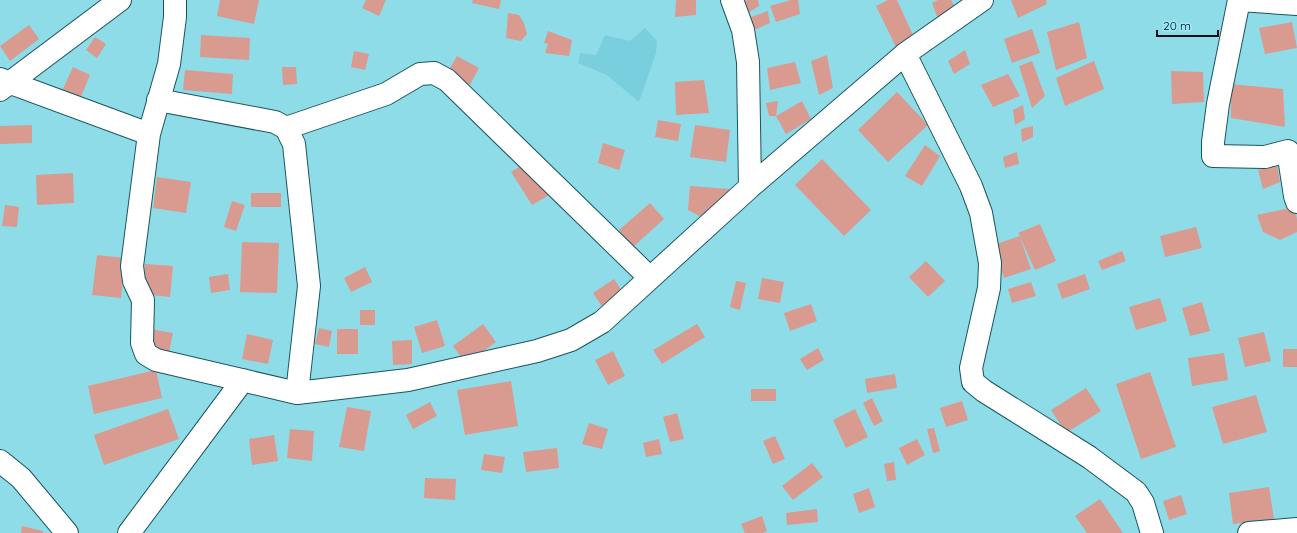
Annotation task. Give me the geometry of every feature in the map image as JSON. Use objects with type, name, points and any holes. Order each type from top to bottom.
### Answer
[{"type":"street","points":[[3,84],[120,0]]},
{"type":"street","points":[[175,0],[175,17],[169,64],[149,134],[132,266],[134,281],[143,300],[142,343],[146,354],[156,360],[297,393],[408,380],[537,351],[571,340],[602,322],[750,187],[904,54],[982,0]]},
{"type":"street","points":[[732,0],[743,30],[748,62],[750,187]]},
{"type":"street","points":[[1297,4],[1239,0],[1218,104],[1213,142],[1213,156],[1265,157],[1288,151],[1297,202]]},
{"type":"street","points":[[904,54],[971,186],[981,213],[990,263],[989,288],[971,368],[974,382],[984,391],[1089,457],[1136,492],[1143,503],[1152,533]]},
{"type":"street","points":[[286,128],[386,94],[420,74],[434,73],[447,80],[650,278]]},
{"type":"street","points":[[3,84],[149,134]]},
{"type":"street","points":[[158,100],[275,122],[286,128],[294,144],[308,263],[309,286],[297,393]]},
{"type":"street","points":[[129,533],[243,380]]},
{"type":"street","points":[[0,461],[21,478],[67,533]]},
{"type":"street","points":[[1249,533],[1297,529]]},
{"type":"shaded area","points":[[645,28],[657,41],[656,53],[639,102],[607,75],[578,63],[580,53],[596,55],[605,35],[630,41]]},
{"type":"building","points":[[220,0],[259,0],[254,24],[217,16]]},
{"type":"building","points":[[366,0],[386,0],[379,16],[362,8]]},
{"type":"building","points":[[473,0],[501,0],[499,9],[472,3]]},
{"type":"building","points":[[676,0],[696,0],[696,15],[675,17]]},
{"type":"building","points":[[748,0],[758,0],[759,6],[748,13],[743,2]]},
{"type":"building","points":[[791,0],[798,0],[800,14],[776,22],[770,6]]},
{"type":"building","points":[[888,0],[897,0],[913,35],[896,47],[876,6]]},
{"type":"building","points":[[938,0],[951,0],[956,8],[938,19],[932,3]]},
{"type":"building","points":[[1011,0],[1046,0],[1047,4],[1018,18]]},
{"type":"building","points":[[768,11],[770,23],[754,30],[751,17]]},
{"type":"building","points":[[508,13],[519,15],[524,23],[527,34],[521,41],[506,38]]},
{"type":"building","points":[[1079,22],[1087,58],[1056,70],[1047,32]]},
{"type":"building","points":[[1292,22],[1297,48],[1265,54],[1259,28]]},
{"type":"building","points":[[29,25],[39,39],[10,61],[0,46]]},
{"type":"building","points":[[1032,29],[1040,53],[1012,63],[1004,39]]},
{"type":"building","points":[[548,31],[572,40],[569,56],[545,53],[548,44],[544,43]]},
{"type":"building","points":[[201,35],[250,38],[249,60],[200,57]]},
{"type":"building","points":[[95,37],[106,44],[97,58],[86,50]]},
{"type":"building","points":[[965,50],[970,64],[954,74],[948,61]]},
{"type":"building","points":[[354,51],[369,54],[365,70],[351,67]]},
{"type":"building","points":[[827,55],[833,88],[819,95],[811,61]]},
{"type":"building","points":[[457,56],[479,68],[470,85],[447,73]]},
{"type":"building","points":[[1032,61],[1045,96],[1032,108],[1019,66]]},
{"type":"building","points":[[1094,61],[1104,89],[1065,106],[1056,78]]},
{"type":"building","points":[[795,62],[801,83],[770,90],[767,68]]},
{"type":"building","points":[[73,67],[90,75],[80,99],[62,91]]},
{"type":"building","points":[[282,67],[296,67],[297,84],[283,85]]},
{"type":"building","points":[[185,70],[233,74],[232,94],[183,90]]},
{"type":"building","points":[[1171,71],[1203,72],[1204,102],[1172,104]]},
{"type":"building","points":[[1008,74],[1020,96],[993,107],[981,85]]},
{"type":"building","points":[[704,80],[709,113],[676,115],[675,82]]},
{"type":"building","points":[[1231,84],[1283,89],[1285,127],[1231,118]]},
{"type":"building","points":[[897,92],[928,125],[888,162],[858,130]]},
{"type":"building","points":[[778,101],[776,116],[769,116],[766,103]]},
{"type":"building","points":[[802,101],[811,119],[786,134],[776,116]]},
{"type":"building","points":[[1023,105],[1025,119],[1015,125],[1013,110]]},
{"type":"building","points":[[658,120],[681,124],[678,141],[655,137]]},
{"type":"building","points":[[32,125],[32,143],[0,144],[0,126]]},
{"type":"building","points":[[695,125],[730,130],[726,162],[690,157]]},
{"type":"building","points":[[1033,126],[1033,137],[1022,142],[1021,129]]},
{"type":"building","points":[[603,143],[625,150],[619,170],[598,163]]},
{"type":"building","points":[[925,145],[940,156],[922,186],[905,176]]},
{"type":"building","points":[[1017,152],[1019,164],[1005,168],[1003,157]]},
{"type":"building","points":[[822,159],[871,210],[844,236],[795,185]]},
{"type":"building","points":[[530,160],[551,194],[532,205],[511,172]]},
{"type":"building","points":[[1277,165],[1280,182],[1263,189],[1258,170]]},
{"type":"building","points":[[73,173],[74,203],[37,205],[36,175]]},
{"type":"building","points":[[157,177],[191,182],[186,213],[153,208]]},
{"type":"building","points":[[690,186],[730,189],[707,220],[688,210]]},
{"type":"building","points":[[251,193],[281,193],[281,207],[251,207]]},
{"type":"building","points":[[232,201],[245,205],[236,231],[224,227]]},
{"type":"building","points":[[650,203],[664,219],[633,247],[619,230]]},
{"type":"building","points":[[5,205],[19,207],[17,227],[2,226]]},
{"type":"building","points":[[1294,207],[1297,219],[1297,232],[1280,240],[1263,232],[1257,215]]},
{"type":"building","points":[[1040,224],[1056,261],[1035,270],[1020,237],[1031,269],[1004,278],[993,245],[1020,236],[1018,233]]},
{"type":"building","points":[[1196,227],[1202,248],[1165,257],[1160,236]]},
{"type":"building","points":[[242,242],[279,243],[277,293],[240,292]]},
{"type":"building","points":[[1122,251],[1126,261],[1102,270],[1098,261]]},
{"type":"building","points":[[97,255],[125,258],[121,298],[92,295]]},
{"type":"building","points":[[926,261],[945,281],[928,297],[909,277]]},
{"type":"building","points":[[145,264],[173,266],[170,297],[143,294]]},
{"type":"building","points":[[365,267],[372,282],[351,292],[344,278]]},
{"type":"building","points":[[228,274],[230,290],[211,293],[209,277]]},
{"type":"building","points":[[1085,274],[1090,289],[1062,299],[1057,284]]},
{"type":"building","points":[[762,278],[784,282],[780,303],[758,299]]},
{"type":"building","points":[[614,279],[624,294],[603,308],[593,293]]},
{"type":"building","points":[[736,281],[746,283],[740,310],[730,307]]},
{"type":"building","points":[[1031,282],[1036,296],[1012,303],[1008,289]]},
{"type":"building","points":[[1160,298],[1167,321],[1136,330],[1129,307]]},
{"type":"building","points":[[1202,302],[1210,331],[1190,336],[1182,308]]},
{"type":"building","points":[[811,304],[817,321],[790,331],[784,313]]},
{"type":"building","points":[[360,310],[375,310],[375,325],[360,325]]},
{"type":"building","points":[[437,320],[445,346],[422,353],[414,327]]},
{"type":"building","points":[[483,324],[496,342],[466,364],[453,346]]},
{"type":"building","points":[[697,324],[705,337],[662,364],[653,350]]},
{"type":"building","points":[[319,328],[332,331],[329,347],[315,344]]},
{"type":"building","points":[[150,329],[173,333],[169,353],[147,349]]},
{"type":"building","points":[[337,329],[358,329],[358,354],[337,354]]},
{"type":"building","points":[[1264,332],[1271,361],[1245,367],[1238,338]]},
{"type":"building","points":[[247,334],[273,340],[268,364],[242,359]]},
{"type":"building","points":[[412,340],[412,364],[393,365],[392,341]]},
{"type":"building","points":[[818,348],[824,360],[807,370],[800,359]]},
{"type":"building","points":[[1283,349],[1297,349],[1297,367],[1283,367]]},
{"type":"building","points":[[613,351],[625,376],[608,385],[595,360]]},
{"type":"building","points":[[1224,353],[1228,380],[1192,386],[1188,358]]},
{"type":"building","points":[[156,370],[162,398],[94,414],[88,386]]},
{"type":"building","points":[[1150,372],[1176,447],[1141,459],[1116,384]]},
{"type":"building","points":[[895,374],[897,388],[867,393],[865,379]]},
{"type":"building","points":[[511,381],[518,426],[465,435],[457,390]]},
{"type":"building","points":[[1086,388],[1101,411],[1066,433],[1051,410]]},
{"type":"building","points":[[751,389],[776,389],[776,401],[751,401]]},
{"type":"building","points":[[1256,395],[1267,432],[1223,444],[1212,407]]},
{"type":"building","points":[[872,398],[883,421],[874,426],[863,403]]},
{"type":"building","points":[[962,401],[968,420],[946,427],[940,408]]},
{"type":"building","points":[[430,402],[437,416],[413,429],[406,415]]},
{"type":"building","points":[[347,407],[371,411],[364,451],[339,447]]},
{"type":"building","points":[[168,409],[179,439],[104,465],[94,435]]},
{"type":"building","points":[[855,409],[868,437],[846,448],[833,420]]},
{"type":"building","points":[[677,413],[684,439],[670,442],[663,417]]},
{"type":"building","points":[[589,423],[608,429],[602,449],[582,444]]},
{"type":"building","points":[[934,428],[940,451],[933,453],[927,429]]},
{"type":"building","points":[[290,429],[314,431],[312,461],[287,458]]},
{"type":"building","points":[[274,435],[278,461],[252,465],[249,439]]},
{"type":"building","points":[[775,436],[785,459],[773,464],[763,441]]},
{"type":"building","points":[[659,439],[662,454],[646,457],[643,443]]},
{"type":"building","points":[[917,439],[925,455],[907,465],[899,448]]},
{"type":"building","points":[[557,448],[559,468],[526,472],[523,452]]},
{"type":"building","points":[[484,454],[505,457],[502,473],[481,470]]},
{"type":"building","points":[[894,462],[896,480],[887,481],[884,464]]},
{"type":"building","points":[[812,463],[823,477],[793,500],[782,486]]},
{"type":"building","points":[[425,478],[456,479],[455,500],[424,498]]},
{"type":"building","points":[[1269,487],[1274,519],[1233,524],[1229,493]]},
{"type":"building","points":[[869,488],[875,507],[859,513],[853,494]]},
{"type":"building","points":[[1181,495],[1187,514],[1169,520],[1163,501]]},
{"type":"building","points":[[1100,499],[1123,533],[1087,533],[1075,516]]},
{"type":"building","points":[[817,509],[818,522],[787,525],[786,513]]},
{"type":"building","points":[[762,516],[767,531],[762,533],[745,533],[741,524]]},
{"type":"building","points":[[22,526],[43,531],[43,533],[21,533]]}]
